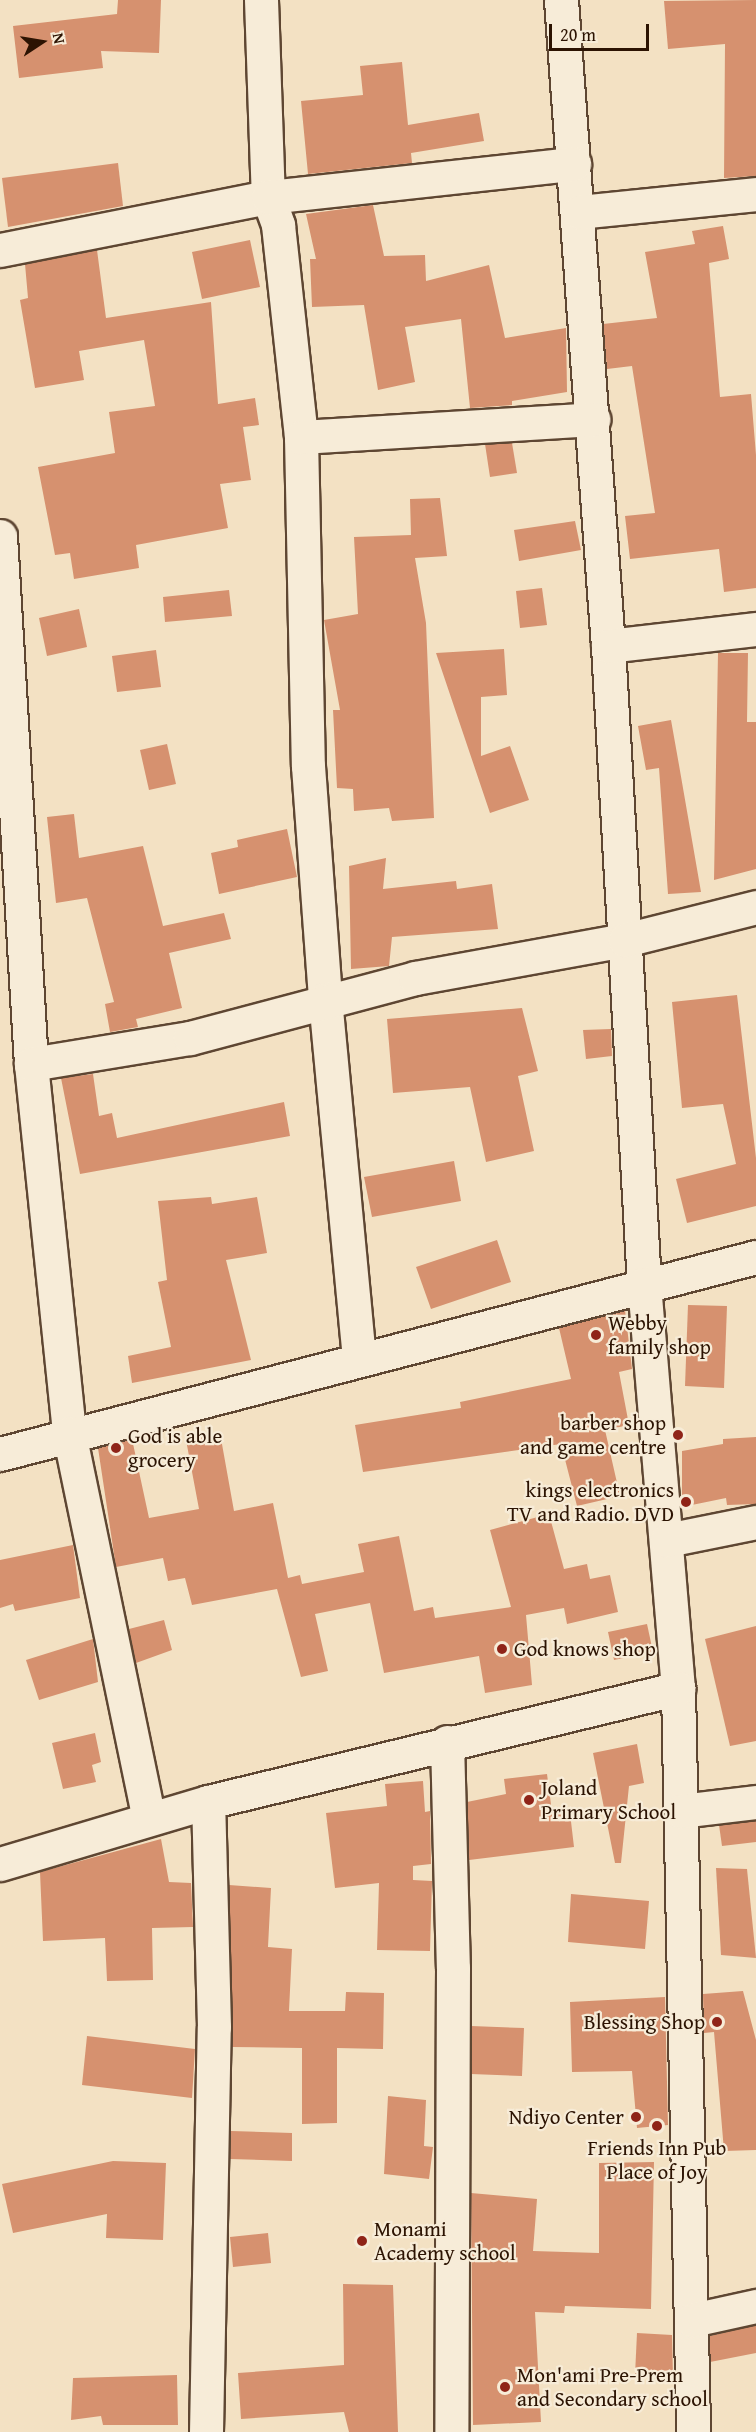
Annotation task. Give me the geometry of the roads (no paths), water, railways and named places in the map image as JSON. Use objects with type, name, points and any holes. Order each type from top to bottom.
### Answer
[{"type":"street","points":[[261,0],[268,197],[278,225],[301,437],[308,766],[325,999],[359,1358]]},
{"type":"street","points":[[561,0],[579,212],[608,646],[644,1284],[678,1688],[693,2432]]},
{"type":"street","points":[[0,250],[268,197],[574,165]]},
{"type":"street","points":[[579,212],[756,194]]},
{"type":"street","points":[[301,437],[593,419]]},
{"type":"street","points":[[0,536],[8,789],[31,1064],[69,1433],[149,1818]]},
{"type":"street","points":[[608,646],[756,629]]},
{"type":"street","points":[[31,1064],[190,1038],[325,999],[625,940],[756,907]]},
{"type":"street","points":[[0,1454],[69,1433],[756,1257]]},
{"type":"street","points":[[667,1540],[756,1522]]},
{"type":"street","points":[[0,1864],[208,1802],[447,1742],[678,1688]]},
{"type":"street","points":[[447,1742],[453,1968],[451,2432]]},
{"type":"street","points":[[206,2432],[214,2027],[208,1802]]},
{"type":"street","points":[[681,1811],[756,1802]]},
{"type":"street","points":[[692,2320],[756,2306]]},
{"type":"place","name":"Webby family shop","points":[[596,1335]]},
{"type":"place","name":"barber shop and game centre","points":[[678,1435]]},
{"type":"place","name":"God is able grocery","points":[[116,1448]]},
{"type":"place","name":"kings electronics TV and Radio. DVD","points":[[686,1502]]},
{"type":"place","name":"God knows shop","points":[[502,1649]]},
{"type":"place","name":"Joland Primary School","points":[[529,1800]]},
{"type":"place","name":"Blessing Shop","points":[[717,2022]]},
{"type":"place","name":"Ndiyo Center","points":[[636,2117]]},
{"type":"place","name":"Friends Inn Pub Place of Joy","points":[[657,2126]]},
{"type":"place","name":"Monami Academy school","points":[[362,2241]]},
{"type":"place","name":"Mon'ami Pre-Prem and Secondary school","points":[[505,2387]]}]
